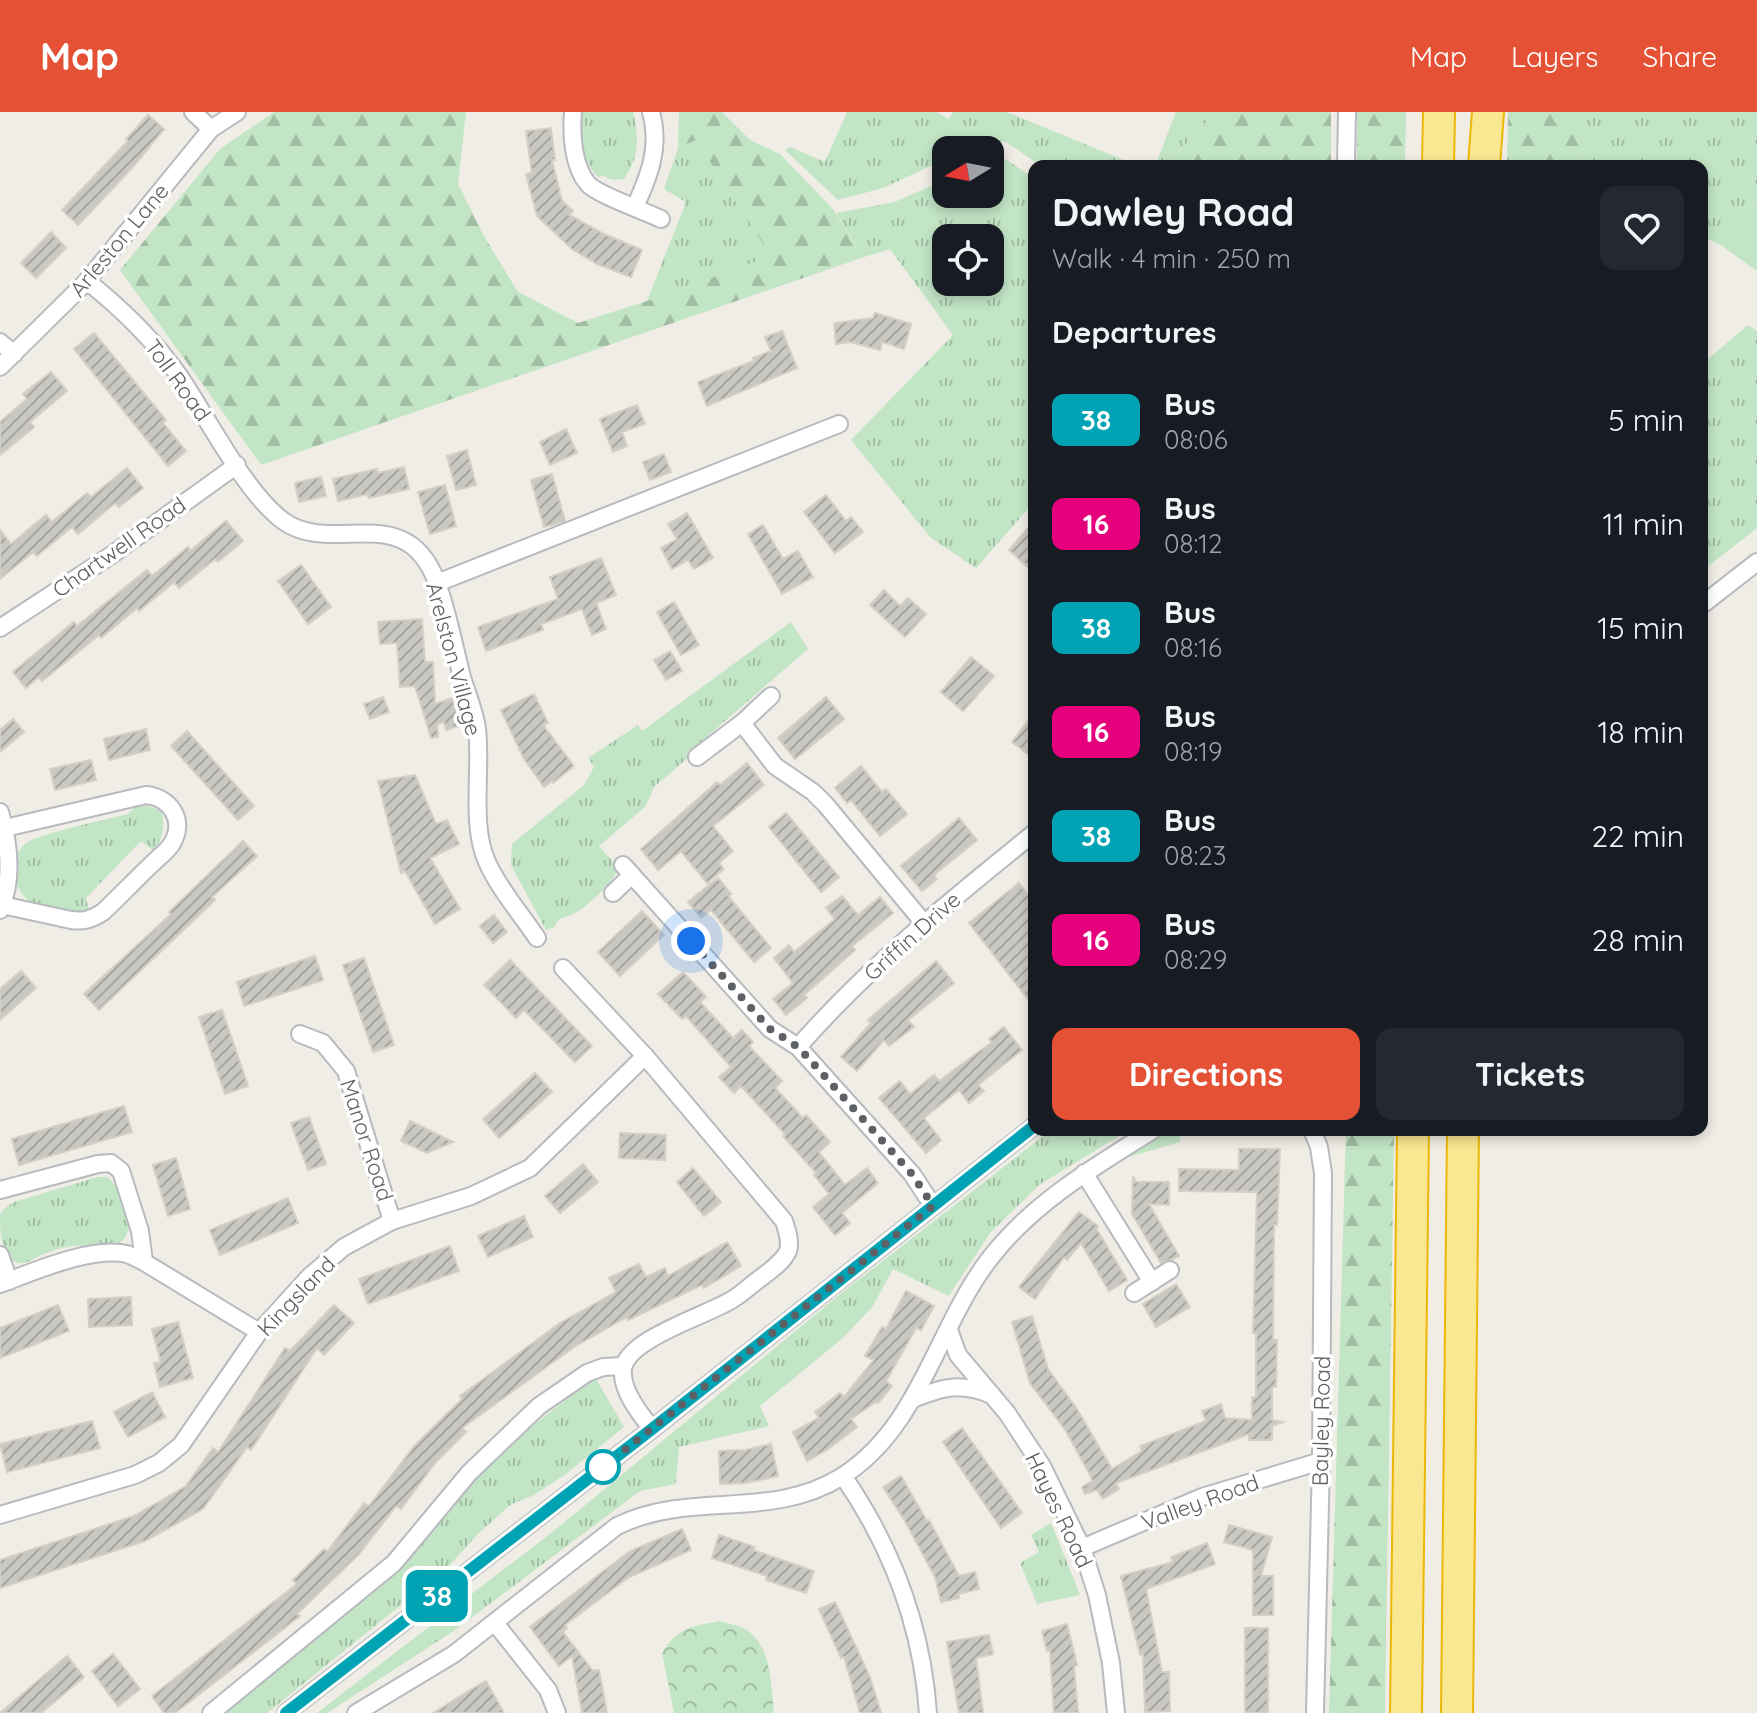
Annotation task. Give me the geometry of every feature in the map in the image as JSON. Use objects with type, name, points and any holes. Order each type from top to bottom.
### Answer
[{"type":"highway","points":[[1438,160],[1439,112]]},
{"type":"highway","points":[[1475,112],[1475,160]]},
{"type":"highway","points":[[1484,160],[1488,112]]},
{"type":"highway","points":[[1406,1713],[1413,1136]]},
{"type":"highway","points":[[1457,1713],[1463,1136]]},
{"type":"street","points":[[193,112],[211,129]]},
{"type":"street","name":"Arleston Lane","points":[[0,367],[87,281],[211,129],[237,112]]},
{"type":"street","points":[[573,112],[575,153],[589,187],[661,219]]},
{"type":"street","points":[[635,207],[650,173],[655,147],[655,124],[651,112]]},
{"type":"street","points":[[1346,160],[1347,112]]},
{"type":"street","name":"Toll Road","points":[[87,281],[141,329],[168,362],[255,491]]},
{"type":"street","points":[[0,342],[14,354]]},
{"type":"street","points":[[437,583],[839,424]]},
{"type":"street","name":"Chartwell Road","points":[[0,628],[113,554],[237,465]]},
{"type":"street","name":"Arelston Village","points":[[255,491],[280,518],[300,531],[322,534],[381,532],[406,542],[425,560],[437,583],[477,727],[479,822],[487,861],[537,938]]},
{"type":"street","points":[[1708,600],[1757,562]]},
{"type":"street","points":[[697,757],[771,696]]},
{"type":"street","points":[[742,723],[775,766],[813,792],[826,805],[923,922]]},
{"type":"street","points":[[146,795],[168,802],[175,811],[177,822],[171,845],[103,912],[93,918],[71,920],[1,907],[9,858],[2,820],[146,795]]},
{"type":"street","name":"Griffin Drive","points":[[798,1047],[825,1016],[923,922],[1028,838]]},
{"type":"street","points":[[613,893],[628,870],[770,1029],[798,1047],[912,1174],[933,1206]]},
{"type":"street","points":[[563,968],[645,1056],[784,1221],[789,1236],[788,1250],[779,1264],[732,1300],[643,1343],[628,1357],[622,1366],[623,1378],[631,1398],[652,1429]]},
{"type":"street","name":"Manor Road","points":[[300,1034],[323,1043],[346,1071],[392,1221]]},
{"type":"street","name":"Kingsland","points":[[0,1515],[135,1475],[159,1463],[181,1445],[259,1332],[310,1276],[344,1247],[392,1221],[471,1196],[530,1168],[645,1056]]},
{"type":"street","points":[[286,1713],[652,1429],[1028,1131]]},
{"type":"street","points":[[356,1713],[454,1654],[617,1526],[638,1516],[689,1506],[748,1505],[773,1501],[823,1487],[843,1476],[865,1459],[913,1399],[957,1310],[990,1258],[1038,1209],[1084,1173],[1143,1136]]},
{"type":"street","name":"Bayley Road","points":[[1314,1136],[1323,1173],[1315,1713]]},
{"type":"street","points":[[0,1190],[111,1163],[121,1171],[140,1231],[144,1262]]},
{"type":"street","points":[[1084,1173],[1152,1282]]},
{"type":"street","points":[[0,1255],[4,1282],[67,1261],[98,1254],[126,1254],[259,1332]]},
{"type":"street","points":[[1134,1293],[1170,1270]]},
{"type":"street","name":"Hayes Road","points":[[949,1330],[958,1355],[993,1396],[1042,1466],[1082,1548],[1097,1595],[1111,1663],[1116,1713]]},
{"type":"street","points":[[211,1713],[394,1563],[469,1473],[539,1406],[587,1373],[603,1367],[622,1366]]},
{"type":"street","points":[[913,1399],[958,1386],[993,1396]]},
{"type":"street","name":"Valley Road","points":[[1082,1548],[1202,1497],[1321,1461]]},
{"type":"street","points":[[843,1476],[863,1505],[905,1595],[917,1635],[928,1713]]},
{"type":"street","points":[[495,1623],[548,1690],[557,1713]]},
{"type":"green space","points":[[274,112],[466,112],[458,184],[485,238],[518,292],[578,323],[771,256],[696,140],[678,148],[679,112],[722,112],[750,140],[780,154],[832,208],[864,257],[261,465],[120,270],[220,149]]},
{"type":"green space","points":[[581,112],[633,112],[637,147],[624,179],[613,180],[601,175],[599,178],[593,172],[583,148]]},
{"type":"green space","points":[[847,112],[936,112],[949,119],[953,112],[1007,112],[1123,160],[1032,160],[1004,142],[1004,136],[932,136],[932,165],[883,188],[838,200],[785,150],[790,147],[825,162]]},
{"type":"green space","points":[[1176,112],[1216,112],[1171,160],[1157,160]]},
{"type":"green space","points":[[1216,112],[1331,112],[1331,160],[1171,160]]},
{"type":"green space","points":[[1357,112],[1406,112],[1405,160],[1357,160]]},
{"type":"green space","points":[[1508,112],[1580,112],[1577,160],[1507,160]]},
{"type":"green space","points":[[1580,112],[1757,112],[1757,197],[1722,246],[1708,239],[1708,160],[1577,160]]},
{"type":"green space","points":[[696,140],[772,256],[647,301],[686,202],[664,189],[678,148]]},
{"type":"green space","points":[[1004,158],[1028,174],[1028,509],[976,568],[931,538],[851,440],[953,335],[890,249],[864,257],[836,213],[895,202],[932,185],[932,208],[1004,208]]},
{"type":"green space","points":[[1757,197],[1757,271],[1722,246]]},
{"type":"green space","points":[[1748,325],[1757,331],[1757,528],[1708,566],[1708,359]]},
{"type":"green space","points":[[791,622],[808,649],[688,753],[690,756],[654,787],[645,807],[599,846],[614,863],[616,873],[611,880],[583,907],[559,919],[554,927],[546,930],[511,865],[512,844],[584,785],[594,767],[588,758],[638,725],[642,731]]},
{"type":"green space","points":[[136,806],[161,811],[163,832],[160,841],[154,851],[141,841],[86,898],[89,910],[52,911],[40,908],[22,894],[15,870],[19,852],[26,843],[59,831],[128,814]]},
{"type":"green space","points":[[1043,1136],[1119,1136],[1039,1185],[990,1233],[949,1296],[893,1269],[873,1306],[843,1338],[760,1406],[769,1426],[679,1447],[676,1484],[640,1491],[455,1630],[327,1713],[317,1713],[555,1530],[839,1295]]},
{"type":"green space","points":[[1162,1136],[1180,1136],[1180,1142],[1128,1155]]},
{"type":"green space","points":[[1346,1136],[1394,1136],[1385,1713],[1329,1713]]},
{"type":"green space","points":[[107,1177],[113,1183],[128,1212],[128,1232],[123,1240],[110,1246],[67,1247],[25,1263],[11,1259],[3,1246],[0,1215],[4,1209],[14,1202]]},
{"type":"green space","points":[[595,1377],[624,1427],[566,1474],[534,1495],[510,1505],[447,1568],[267,1713],[220,1713],[390,1579],[452,1499],[530,1428]]},
{"type":"green space","points":[[1051,1523],[1080,1595],[1037,1604],[1020,1563],[1039,1552],[1031,1535]]},
{"type":"green space","points":[[720,1621],[745,1629],[760,1645],[771,1679],[774,1713],[674,1713],[662,1653],[680,1633]]},
{"type":"building","points":[[148,115],[164,129],[78,225],[62,210],[128,141],[126,139]]},
{"type":"building","points":[[551,128],[555,160],[552,160],[562,201],[573,211],[569,215],[642,250],[631,277],[597,264],[572,249],[537,216],[526,174],[532,173],[526,131]]},
{"type":"building","points":[[51,232],[66,248],[36,278],[21,263]]},
{"type":"building","points":[[875,313],[911,324],[904,349],[882,342],[880,350],[850,342],[836,344],[834,323],[873,318]]},
{"type":"building","points":[[782,331],[797,368],[707,406],[698,382],[754,361],[753,358],[771,351],[765,337]]},
{"type":"building","points":[[94,333],[166,420],[163,423],[186,451],[168,466],[74,349]]},
{"type":"building","points":[[51,372],[67,391],[30,422],[34,427],[0,455],[0,422],[27,399],[23,394]]},
{"type":"building","points":[[637,405],[645,424],[622,432],[627,446],[613,452],[600,419]]},
{"type":"building","points":[[566,429],[577,453],[550,465],[540,442]]},
{"type":"building","points":[[467,450],[476,485],[456,490],[447,456]]},
{"type":"building","points":[[664,454],[671,472],[650,480],[643,462]]},
{"type":"building","points":[[404,467],[409,489],[338,501],[333,479],[377,469],[378,473]]},
{"type":"building","points":[[127,468],[143,488],[119,507],[115,503],[78,534],[72,527],[37,556],[33,552],[0,579],[0,530],[11,544],[46,515],[52,522],[87,493],[91,497]]},
{"type":"building","points":[[552,474],[565,521],[544,527],[531,480]]},
{"type":"building","points":[[321,477],[326,496],[299,502],[295,483]]},
{"type":"building","points":[[445,485],[456,526],[430,534],[418,492]]},
{"type":"building","points":[[826,495],[846,521],[851,517],[863,532],[835,553],[804,512]]},
{"type":"building","points":[[687,513],[713,558],[694,569],[688,560],[672,569],[661,548],[677,539],[668,524]]},
{"type":"building","points":[[226,521],[243,541],[218,562],[215,559],[179,588],[174,582],[101,638],[99,635],[42,681],[39,677],[26,688],[13,672],[74,622],[77,626],[147,570],[152,576],[188,547],[190,551]]},
{"type":"building","points":[[763,525],[783,559],[798,551],[813,577],[782,594],[748,534]]},
{"type":"building","points":[[1028,528],[1028,567],[1009,550]]},
{"type":"building","points":[[601,558],[616,595],[596,603],[606,629],[592,635],[582,609],[541,624],[543,630],[486,651],[478,627],[558,599],[550,577]]},
{"type":"building","points":[[301,565],[331,607],[308,624],[278,581]]},
{"type":"building","points":[[884,590],[900,606],[908,598],[926,614],[905,637],[870,605]]},
{"type":"building","points":[[674,602],[699,645],[681,655],[657,612]]},
{"type":"building","points":[[422,619],[425,662],[433,662],[435,704],[452,698],[461,725],[446,730],[444,722],[437,724],[438,737],[431,738],[415,686],[400,687],[397,643],[380,644],[378,622]]},
{"type":"building","points":[[670,651],[682,671],[666,680],[654,660]]},
{"type":"building","points":[[971,657],[994,676],[963,711],[941,692]]},
{"type":"building","points":[[534,694],[548,723],[543,725],[574,766],[544,787],[524,759],[501,710]]},
{"type":"building","points":[[383,697],[389,712],[370,719],[364,704]]},
{"type":"building","points":[[826,697],[844,719],[795,759],[778,738]]},
{"type":"building","points":[[13,719],[24,732],[0,752],[0,730]]},
{"type":"building","points":[[1028,721],[1028,754],[1012,742]]},
{"type":"building","points":[[146,729],[150,750],[109,760],[104,739]]},
{"type":"building","points":[[187,731],[254,806],[238,820],[171,746]]},
{"type":"building","points":[[91,760],[96,780],[55,790],[50,769]]},
{"type":"building","points":[[747,763],[764,785],[713,826],[733,851],[719,863],[724,869],[707,883],[681,851],[658,870],[641,849],[717,782],[720,785]]},
{"type":"building","points":[[861,766],[882,792],[886,789],[907,814],[880,836],[851,800],[847,803],[835,788]]},
{"type":"building","points":[[415,775],[436,824],[447,820],[459,844],[430,858],[460,909],[435,924],[405,871],[401,873],[378,781]]},
{"type":"building","points":[[786,813],[839,877],[821,892],[769,827]]},
{"type":"building","points":[[959,818],[977,840],[934,875],[937,879],[922,891],[901,866]]},
{"type":"building","points":[[243,841],[257,856],[99,1010],[84,994],[171,914],[169,912]]},
{"type":"building","points":[[718,878],[731,894],[728,896],[771,948],[754,962],[711,910],[701,918],[688,902]]},
{"type":"building","points":[[1019,883],[1028,894],[1028,999],[969,923]]},
{"type":"building","points":[[842,896],[858,915],[880,897],[893,913],[852,946],[855,950],[786,1015],[773,999],[793,983],[774,958],[789,945],[794,952],[835,919],[826,908]]},
{"type":"building","points":[[642,911],[664,935],[620,976],[598,952]]},
{"type":"building","points":[[494,915],[507,932],[493,943],[480,926]]},
{"type":"building","points":[[315,956],[323,980],[244,1006],[237,982]]},
{"type":"building","points":[[364,958],[394,1045],[373,1052],[343,965]]},
{"type":"building","points":[[510,960],[592,1046],[575,1062],[524,1010],[516,1018],[484,985]]},
{"type":"building","points":[[936,961],[954,983],[908,1020],[914,1027],[889,1046],[884,1040],[857,1071],[841,1057],[871,1023],[868,1020]]},
{"type":"building","points":[[21,971],[36,988],[0,1020],[0,989]]},
{"type":"building","points":[[683,972],[706,997],[700,1002],[733,1038],[742,1030],[753,1042],[749,1046],[782,1081],[775,1088],[803,1118],[806,1115],[830,1142],[819,1152],[845,1185],[867,1168],[878,1183],[842,1213],[850,1223],[835,1235],[813,1207],[829,1194],[814,1175],[816,1173],[741,1086],[734,1093],[719,1077],[731,1067],[686,1016],[682,1019],[658,994]]},
{"type":"building","points":[[222,1010],[248,1086],[225,1094],[199,1017]]},
{"type":"building","points":[[1004,1027],[1022,1050],[978,1085],[984,1091],[969,1103],[959,1090],[924,1118],[941,1140],[926,1153],[879,1098],[900,1081],[910,1094],[934,1075],[939,1081],[992,1042],[989,1039]]},
{"type":"building","points":[[535,1073],[552,1092],[499,1138],[483,1119]]},
{"type":"building","points":[[124,1106],[132,1132],[19,1165],[12,1139]]},
{"type":"building","points":[[309,1117],[326,1164],[308,1170],[291,1123]]},
{"type":"building","points":[[410,1121],[453,1142],[427,1153],[401,1141]]},
{"type":"building","points":[[620,1133],[666,1135],[665,1160],[619,1158]]},
{"type":"building","points":[[1239,1149],[1280,1149],[1277,1225],[1274,1225],[1273,1340],[1277,1340],[1272,1420],[1283,1422],[1272,1426],[1272,1440],[1249,1440],[1249,1434],[1116,1483],[1119,1489],[1103,1499],[1097,1490],[1085,1494],[1082,1487],[1092,1481],[1091,1477],[1066,1431],[1030,1383],[1012,1322],[1032,1316],[1048,1369],[1077,1409],[1112,1469],[1142,1451],[1140,1446],[1206,1421],[1202,1411],[1221,1404],[1225,1418],[1252,1420],[1252,1397],[1256,1397],[1256,1333],[1253,1333],[1257,1192],[1179,1191],[1179,1169],[1239,1170]]},
{"type":"building","points":[[176,1158],[190,1209],[168,1216],[153,1165]]},
{"type":"building","points":[[583,1164],[598,1182],[560,1213],[545,1196]]},
{"type":"building","points":[[693,1168],[721,1202],[704,1216],[677,1182]]},
{"type":"building","points":[[1133,1176],[1136,1182],[1169,1182],[1169,1205],[1149,1204],[1179,1256],[1161,1263],[1132,1214]]},
{"type":"building","points":[[288,1198],[298,1223],[220,1255],[210,1230]]},
{"type":"building","points":[[1079,1212],[1098,1226],[1096,1228],[1127,1280],[1109,1291],[1081,1243],[1067,1260],[1064,1257],[1035,1299],[1019,1287]]},
{"type":"building","points":[[524,1216],[533,1237],[488,1257],[478,1236]]},
{"type":"building","points":[[727,1242],[741,1266],[704,1288],[702,1285],[628,1320],[627,1317],[574,1347],[462,1428],[466,1432],[435,1463],[401,1509],[396,1506],[359,1554],[297,1614],[300,1616],[175,1713],[164,1713],[152,1696],[297,1584],[293,1580],[324,1549],[327,1552],[364,1503],[369,1506],[415,1445],[462,1399],[460,1396],[560,1323],[616,1292],[609,1278],[639,1264],[646,1277],[665,1268],[668,1276]]},
{"type":"building","points":[[450,1246],[459,1271],[368,1304],[359,1279]]},
{"type":"building","points":[[1176,1284],[1190,1307],[1156,1327],[1143,1304]]},
{"type":"building","points":[[906,1291],[934,1306],[921,1330],[916,1328],[886,1381],[892,1386],[878,1403],[851,1419],[857,1427],[807,1461],[793,1432],[819,1418],[815,1412],[840,1393],[844,1397],[874,1360],[865,1356],[882,1327],[886,1329]]},
{"type":"building","points":[[131,1297],[132,1325],[89,1327],[88,1299]]},
{"type":"building","points":[[58,1305],[69,1331],[0,1358],[0,1328]]},
{"type":"building","points":[[334,1305],[354,1323],[324,1355],[317,1348],[251,1450],[247,1447],[203,1509],[145,1541],[0,1588],[0,1560],[134,1516],[186,1486],[213,1448],[218,1452],[285,1348],[290,1351]]},
{"type":"building","points":[[178,1322],[193,1378],[160,1387],[154,1363],[161,1362],[152,1329]]},
{"type":"building","points":[[152,1392],[165,1417],[128,1437],[114,1412]]},
{"type":"building","points":[[92,1421],[100,1448],[7,1472],[0,1444]]},
{"type":"building","points":[[962,1428],[1022,1513],[1001,1528],[943,1442]]},
{"type":"building","points":[[771,1444],[778,1476],[746,1483],[720,1484],[719,1451],[745,1450]]},
{"type":"building","points":[[901,1476],[959,1576],[975,1572],[979,1589],[941,1602],[935,1577],[883,1487]]},
{"type":"building","points":[[1229,1525],[1272,1537],[1261,1576],[1273,1576],[1273,1615],[1253,1615],[1253,1550],[1224,1542]]},
{"type":"building","points":[[682,1529],[691,1550],[629,1577],[565,1625],[567,1628],[563,1632],[593,1671],[599,1670],[607,1713],[582,1713],[572,1656],[559,1666],[530,1627],[630,1551]]},
{"type":"building","points":[[719,1535],[814,1571],[806,1593],[712,1558]]},
{"type":"building","points":[[1207,1543],[1215,1564],[1146,1589],[1162,1672],[1169,1672],[1170,1711],[1145,1712],[1143,1654],[1140,1655],[1121,1576],[1173,1562],[1171,1557]]},
{"type":"building","points":[[835,1602],[870,1677],[881,1713],[860,1713],[844,1657],[841,1658],[819,1609]]},
{"type":"building","points":[[1067,1624],[1077,1665],[1074,1666],[1078,1713],[1054,1713],[1050,1650],[1047,1651],[1042,1631]]},
{"type":"building","points":[[1245,1628],[1268,1628],[1268,1713],[1245,1713]]},
{"type":"building","points":[[989,1635],[993,1654],[976,1658],[983,1713],[959,1713],[947,1642]]},
{"type":"building","points":[[113,1654],[140,1689],[118,1706],[92,1671]]},
{"type":"building","points":[[67,1656],[84,1677],[41,1713],[0,1713]]},
{"type":"building","points":[[486,1681],[504,1713],[433,1713],[462,1695]]},
{"type":"bus line","name":"38","points":[[286,1713],[652,1429],[1028,1131]]},
{"type":"route","points":[[603,1467],[933,1206],[912,1174],[811,1061],[798,1047],[770,1029],[691,941]]}]
